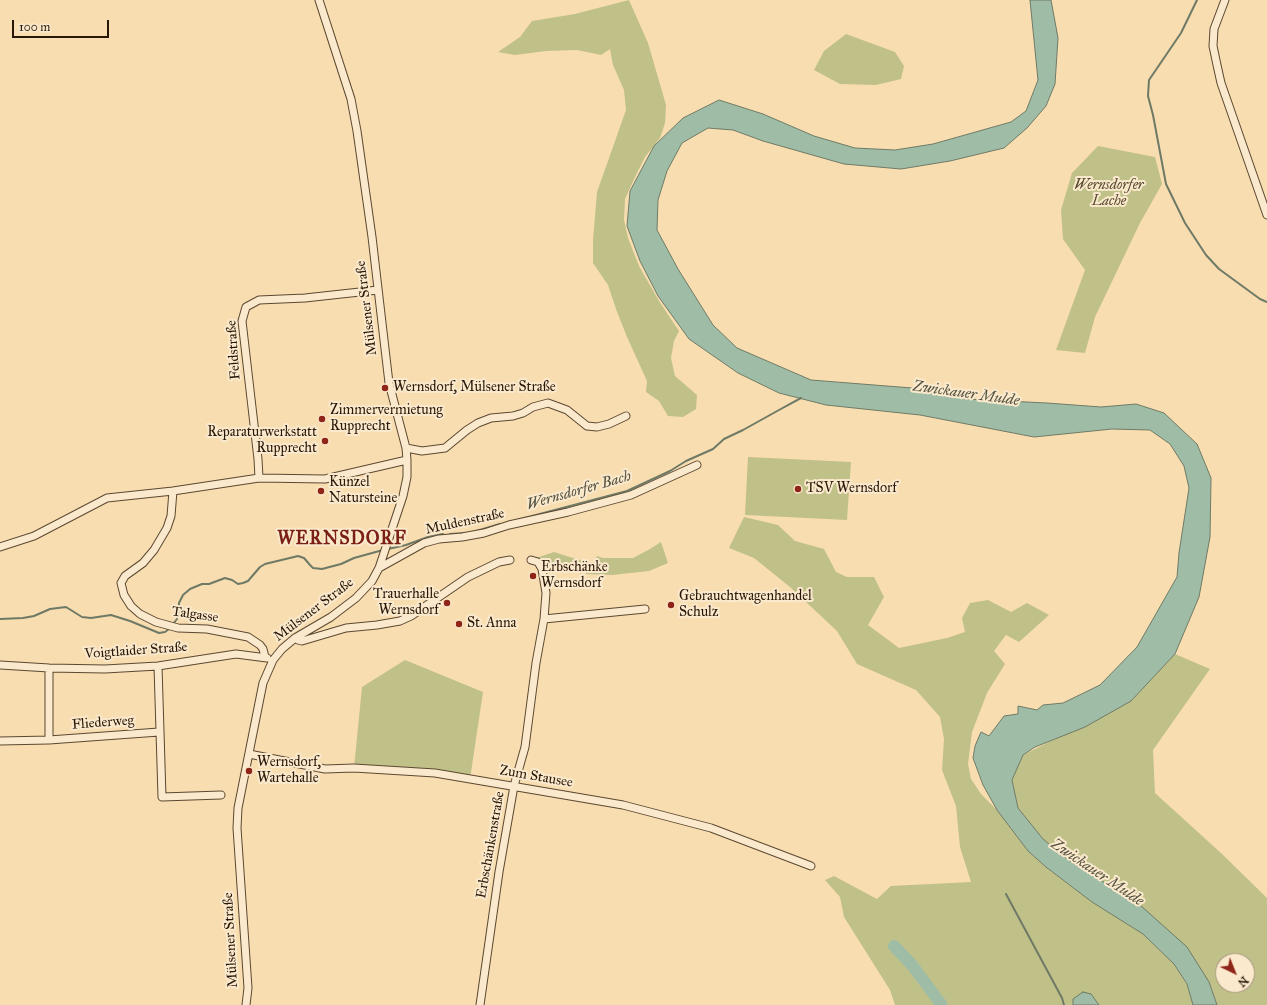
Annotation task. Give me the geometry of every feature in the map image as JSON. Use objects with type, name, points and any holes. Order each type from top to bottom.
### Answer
[{"type":"street","name":"Mülsener Straße","points":[[246,1005],[248,988],[237,828],[238,808],[263,683],[273,660],[282,649],[295,638],[331,617],[356,598],[372,581],[383,557],[403,496],[407,477],[408,460],[406,448],[388,383],[378,290],[358,138],[350,99],[319,0]]},
{"type":"street","points":[[1225,0],[1214,29],[1213,46],[1221,83],[1267,216]]},
{"type":"street","name":"Feldstraße","points":[[259,478],[242,320],[246,307],[259,300],[305,298],[378,290]]},
{"type":"street","points":[[406,448],[422,451],[445,448],[478,423],[491,418],[524,413],[533,407],[548,403],[567,410],[587,426],[609,424],[626,416]]},
{"type":"street","points":[[0,547],[34,536],[107,498],[173,491],[259,478],[325,479],[408,460]]},
{"type":"street","name":"Muldenstraße","points":[[379,568],[424,543],[439,539],[484,533],[631,496],[698,465]]},
{"type":"street","name":"Talgasse","points":[[173,491],[171,516],[167,528],[150,555],[142,564],[126,576],[121,583],[124,595],[140,614],[156,622],[171,626],[207,629],[248,637],[260,645],[263,649],[265,657]]},
{"type":"street","points":[[295,638],[302,641],[346,628],[400,621],[411,616],[468,577],[499,562],[510,560]]},
{"type":"street","name":"Erbschänkenstraße","points":[[480,1005],[499,872],[514,786],[524,746],[544,619],[546,593],[542,569],[538,562],[531,560]]},
{"type":"street","points":[[544,619],[645,608]]},
{"type":"street","name":"Voigtlaider Straße","points":[[0,665],[105,669],[158,666],[236,654],[265,657],[273,660]]},
{"type":"street","points":[[158,666],[162,797],[220,795]]},
{"type":"street","points":[[49,668],[49,740]]},
{"type":"street","name":"Fliederweg","points":[[0,741],[49,740],[159,732]]},
{"type":"street","name":"Zum Stausee","points":[[249,754],[325,769],[354,768],[435,773],[623,805],[711,828],[810,866]]},
{"type":"green space","points":[[629,0],[648,43],[666,105],[665,123],[660,138],[645,157],[625,199],[624,220],[628,238],[639,266],[659,301],[679,331],[674,341],[671,358],[675,376],[697,395],[696,409],[683,417],[668,416],[659,401],[646,392],[647,381],[627,337],[608,285],[593,263],[593,240],[597,192],[626,110],[624,90],[613,65],[610,49],[601,55],[577,50],[546,51],[515,55],[498,52],[520,37],[532,21],[575,14]]},
{"type":"green space","points":[[846,34],[895,52],[904,66],[901,79],[876,85],[840,84],[814,70],[824,51]]},
{"type":"green space","name":"Wernsdorfer Lache","points":[[1098,146],[1155,157],[1162,184],[1140,223],[1095,317],[1085,353],[1056,350],[1085,270],[1063,239],[1061,210],[1072,173]]},
{"type":"green space","name":"TSV Wernsdorf","points":[[748,457],[851,462],[847,520],[745,515]]},
{"type":"green space","points":[[744,517],[778,525],[795,541],[824,549],[836,572],[847,577],[874,577],[884,597],[868,625],[899,648],[947,638],[965,632],[962,618],[970,603],[988,600],[1011,612],[1027,603],[1049,615],[1019,642],[1006,635],[994,651],[1005,664],[987,693],[972,732],[968,764],[971,779],[981,794],[997,810],[1028,851],[1046,867],[1092,902],[1143,934],[1174,964],[1187,985],[1193,1005],[895,1005],[890,990],[844,917],[840,897],[825,880],[834,876],[877,899],[891,886],[971,882],[960,847],[956,806],[942,770],[944,739],[940,717],[916,690],[857,664],[837,631],[790,587],[754,558],[729,548]]},
{"type":"green space","points":[[661,542],[668,563],[649,571],[612,575],[586,574],[585,570],[582,570],[581,574],[571,568],[561,566],[559,571],[544,570],[536,558],[554,552],[594,563],[597,556],[603,558],[633,558]]},
{"type":"green space","points":[[1175,654],[1210,669],[1153,750],[1155,793],[1222,854],[1267,898],[1267,1005],[1217,1005],[1209,982],[1043,839],[1018,808],[1012,780],[1023,755],[1131,701]]},
{"type":"green space","points":[[405,660],[483,692],[470,779],[354,768],[362,687]]},
{"type":"shaded area","points":[[1030,0],[1051,0],[1058,38],[1055,84],[1046,106],[1027,128],[1004,148],[950,161],[901,169],[844,164],[763,141],[733,130],[708,128],[682,143],[667,171],[658,200],[657,230],[678,269],[713,325],[737,348],[811,380],[912,388],[928,390],[966,399],[1101,407],[1136,404],[1164,413],[1197,444],[1211,478],[1210,537],[1199,597],[1175,654],[1131,701],[1085,727],[1035,747],[1023,755],[1012,780],[1018,808],[1043,839],[1067,859],[1140,905],[1187,947],[1209,982],[1217,1005],[1193,1005],[1187,984],[1174,964],[1143,934],[1092,902],[1046,867],[1028,851],[997,810],[983,785],[973,758],[975,746],[981,732],[989,736],[1004,716],[1018,714],[1018,706],[1037,710],[1043,705],[1063,703],[1100,685],[1137,647],[1177,577],[1179,553],[1189,488],[1184,466],[1170,444],[1150,430],[1112,429],[1034,437],[920,415],[826,405],[779,393],[738,373],[689,339],[658,296],[640,261],[627,226],[630,191],[654,146],[683,118],[719,100],[763,114],[814,136],[855,148],[895,150],[933,144],[1011,122],[1026,111],[1038,80]]},
{"type":"shaded area","points":[[1083,992],[1091,994],[1099,1005],[1073,1005],[1073,999]]},
{"type":"waterway","points":[[1197,0],[1181,33],[1149,80],[1148,96],[1166,184],[1185,223],[1206,255],[1219,269],[1260,299],[1267,302]]},
{"type":"waterway","name":"Wernsdorfer Bach","points":[[517,520],[627,491],[713,449],[724,439],[801,398]]},
{"type":"waterway","name":"Wernsdorfer Bach","points":[[473,532],[500,524]]},
{"type":"waterway","name":"Wernsdorfer Bach","points":[[450,534],[467,533]]},
{"type":"waterway","name":"Wernsdorfer Bach","points":[[388,549],[443,534]]},
{"type":"waterway","name":"Wernsdorfer Bach","points":[[0,619],[23,618],[34,616],[50,609],[66,607],[82,617],[91,618],[111,615],[159,633],[165,632],[177,619],[179,614],[179,603],[183,595],[190,589],[202,584],[209,584],[225,578],[238,584],[243,583],[248,581],[260,567],[265,564],[298,556],[304,558],[313,568],[322,569],[383,550]]},
{"type":"waterway","points":[[1006,894],[1062,998],[1064,1005]]},
{"type":"waterway","points":[[894,946],[912,965],[941,1004]]},
{"type":"place","name":"Wernsdorf, Mülsener Straße","points":[[385,388]]},
{"type":"place","name":"Zimmervermietung Rupprecht","points":[[322,419]]},
{"type":"place","name":"Reparaturwerkstatt Rupprecht","points":[[325,441]]},
{"type":"place","name":"TSV Wernsdorf","points":[[798,489]]},
{"type":"place","name":"Künzel Natursteine","points":[[321,491]]},
{"type":"place","name":"Erbschänke Wernsdorf","points":[[533,576]]},
{"type":"place","name":"Trauerhalle Wernsdorf","points":[[447,603]]},
{"type":"place","name":"Gebrauchtwagenhandel Schulz","points":[[671,605]]},
{"type":"place","name":"St. Anna","points":[[459,624]]},
{"type":"place","name":"Wernsdorf, Wartehalle","points":[[249,771]]},
{"type":"district","name":"WERNSDORF","points":[[342,540]]},
{"type":"water label","name":"Zwickauer Mulde","points":[[966,394]]},
{"type":"water label","name":"Zwickauer Mulde","points":[[1097,873]]}]
